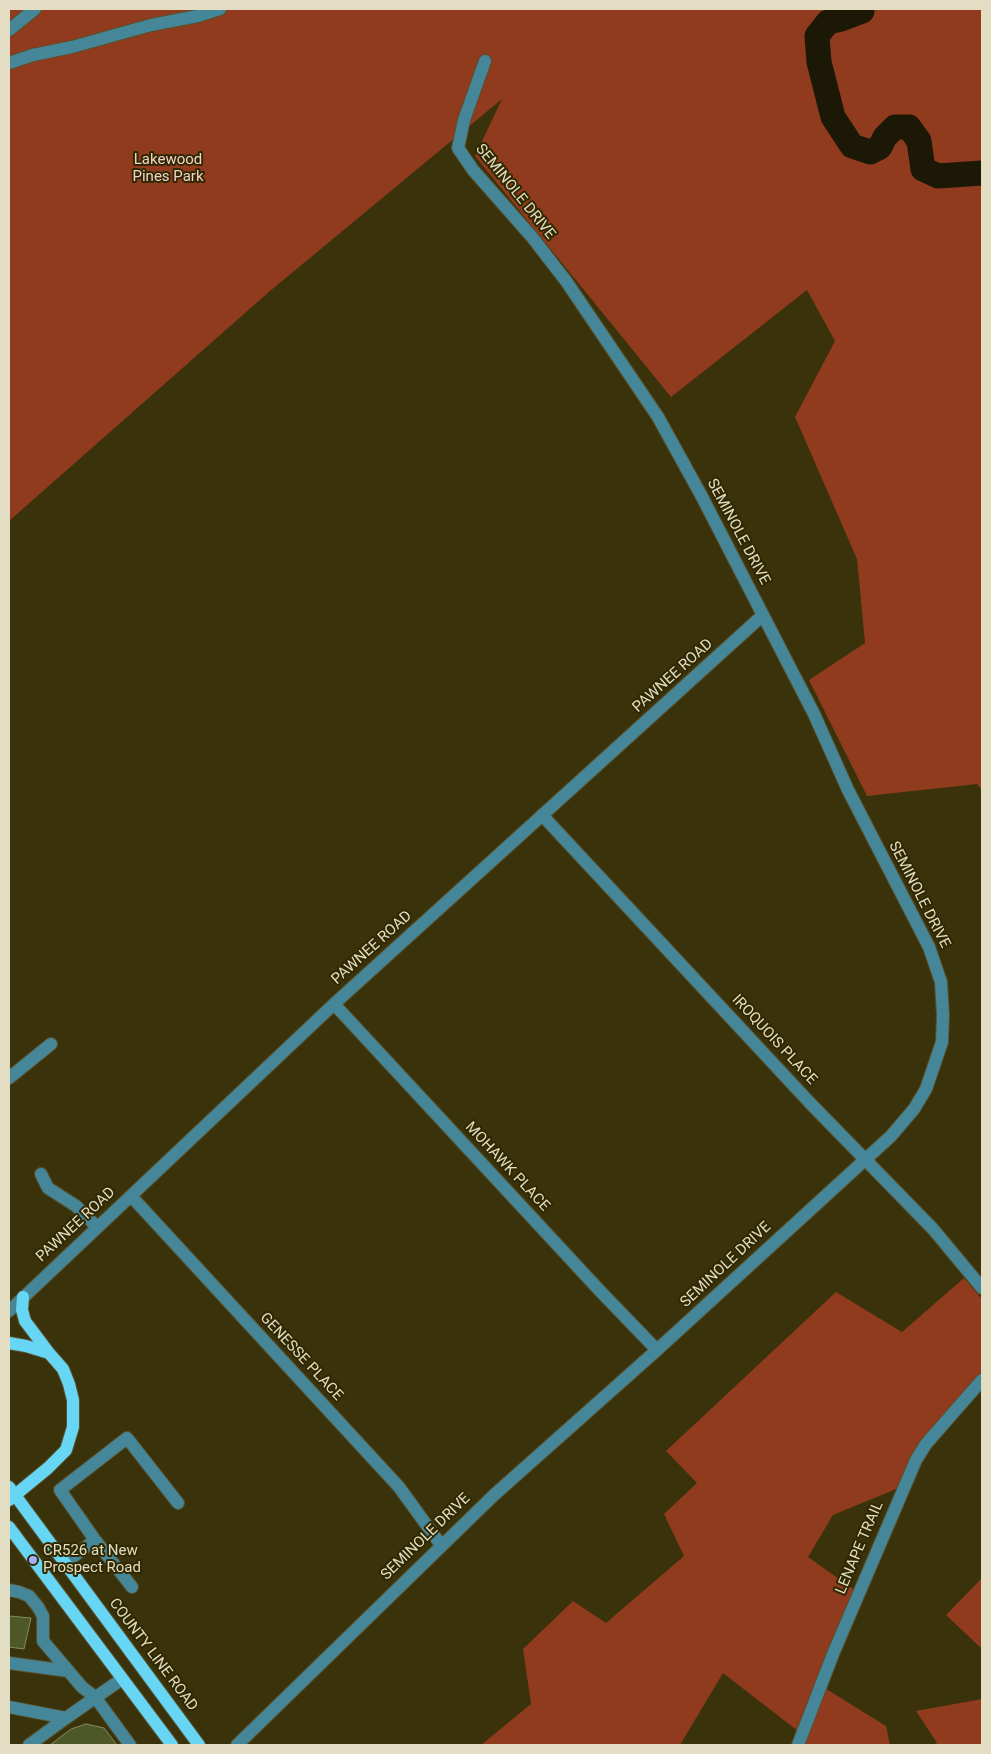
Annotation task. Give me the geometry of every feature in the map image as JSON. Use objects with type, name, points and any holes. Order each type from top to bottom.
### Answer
[{"type":"main road","points":[[11,1494],[48,1468],[66,1450],[73,1427],[72,1400],[69,1384],[63,1369],[25,1321],[22,1310],[23,1297]]},
{"type":"main road","points":[[9,1343],[49,1353]]},
{"type":"main road","name":"COUNTY LINE ROAD","points":[[11,1494],[199,1745]]},
{"type":"main road","points":[[9,1528],[172,1745]]},
{"type":"street","points":[[9,30],[35,9]]},
{"type":"street","points":[[9,63],[194,13],[220,9]]},
{"type":"street","name":"SEMINOLE DRIVE","points":[[237,1745],[494,1495],[657,1350],[891,1136],[914,1109],[926,1089],[942,1042],[944,1015],[940,982],[929,947],[848,790],[814,714],[764,615],[658,417],[566,281],[532,237],[473,170],[458,148],[464,120],[485,61]]},
{"type":"street","name":"PAWNEE ROAD","points":[[9,1311],[334,1004],[764,615]]},
{"type":"street","name":"IROQUOIS PLACE","points":[[542,814],[810,1103],[933,1229],[982,1288]]},
{"type":"street","name":"MOHAWK PLACE","points":[[334,1004],[657,1350]]},
{"type":"street","points":[[9,1078],[51,1044]]},
{"type":"street","points":[[41,1174],[48,1188],[76,1206],[97,1227]]},
{"type":"street","name":"GENESSE PLACE","points":[[130,1196],[399,1487],[441,1545]]},
{"type":"street","name":"LENAPE TRAIL","points":[[798,1745],[833,1654],[916,1460],[926,1444],[982,1380]]},
{"type":"street","points":[[132,1588],[60,1490],[127,1438],[178,1503]]},
{"type":"street","points":[[64,1563],[95,1540]]},
{"type":"street","points":[[9,1590],[29,1596],[38,1606],[43,1616],[43,1641],[82,1687],[95,1697],[130,1745]]},
{"type":"street","points":[[9,1663],[68,1671]]},
{"type":"street","points":[[28,1745],[122,1679]]},
{"type":"street","points":[[9,1707],[66,1718]]},
{"type":"green space","name":"Lakewood Pines Park","points":[[9,9],[982,9],[982,790],[977,784],[867,796],[809,680],[865,643],[857,559],[795,417],[835,341],[807,290],[671,397],[475,156],[502,99],[270,291],[9,521]]},
{"type":"green space","points":[[964,1278],[982,1299],[982,1376],[901,1487],[833,1515],[808,1557],[860,1594],[823,1687],[886,1726],[890,1745],[797,1745],[803,1735],[723,1673],[680,1745],[481,1745],[531,1704],[523,1649],[573,1601],[606,1623],[684,1556],[664,1514],[697,1483],[666,1451],[836,1292],[902,1332]]},
{"type":"green space","points":[[982,1578],[982,1649],[946,1615]]},
{"type":"green space","points":[[982,1699],[982,1745],[933,1745],[937,1743],[916,1711]]},
{"type":"building","points":[[9,1616],[31,1618],[24,1649],[9,1647]]},
{"type":"building","points":[[86,1724],[104,1728],[117,1745],[50,1745],[71,1729]]},
{"type":"waterway","points":[[861,9],[862,11],[828,22],[817,36],[819,62],[833,117],[852,146],[870,152],[880,147],[885,137],[895,127],[909,127],[919,141],[923,169],[938,176],[982,173]]},
{"type":"place","name":"CR526 at New Prospect Road","points":[[33,1560]]}]
